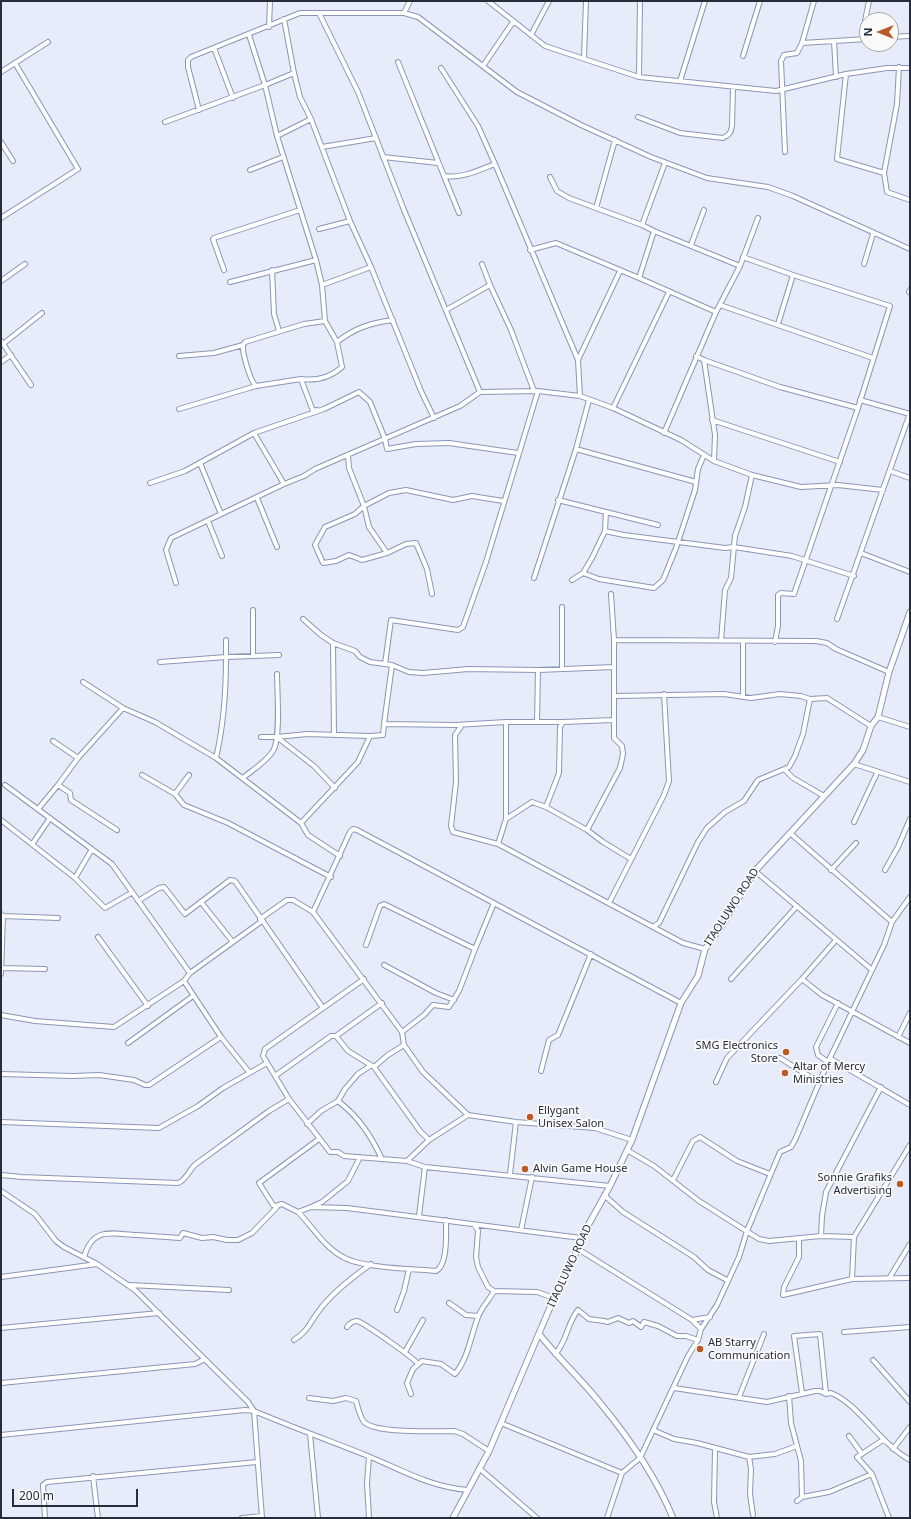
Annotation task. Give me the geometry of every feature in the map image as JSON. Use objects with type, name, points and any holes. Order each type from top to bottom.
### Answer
[{"type":"street","points":[[270,1],[270,27]]},
{"type":"street","points":[[404,14],[410,1]]},
{"type":"street","points":[[488,1],[545,46],[639,77],[733,87],[782,90],[846,74],[898,67],[910,68]]},
{"type":"street","points":[[530,35],[549,1]]},
{"type":"street","points":[[584,58],[586,1]]},
{"type":"street","points":[[639,77],[640,1]]},
{"type":"street","points":[[680,81],[705,1]]},
{"type":"street","points":[[743,56],[760,1]]},
{"type":"street","points":[[786,152],[781,59],[784,55],[797,53],[802,43],[814,1]]},
{"type":"street","points":[[866,12],[868,1]]},
{"type":"street","points":[[200,110],[188,63],[191,57],[270,27],[284,19],[300,13],[404,14],[418,17],[517,92],[615,140],[665,163],[707,178],[768,187],[787,194],[873,234],[910,249]]},
{"type":"street","points":[[319,13],[358,92],[383,158],[446,310],[458,343],[480,392]]},
{"type":"street","points":[[284,19],[300,97],[311,119],[350,220],[372,267],[421,391],[434,418]]},
{"type":"street","points":[[483,66],[513,22]]},
{"type":"street","points":[[179,409],[256,386],[302,379],[322,378],[337,372],[342,367],[337,342],[325,321],[322,285],[316,260],[283,157],[265,85],[249,35]]},
{"type":"street","points":[[899,37],[909,36]]},
{"type":"street","points":[[802,43],[859,39]]},
{"type":"street","points":[[834,41],[836,77]]},
{"type":"street","points":[[1,72],[48,42]]},
{"type":"street","points":[[214,48],[233,98]]},
{"type":"street","points":[[398,62],[459,213]]},
{"type":"street","points":[[1,218],[78,169],[15,63]]},
{"type":"street","points":[[898,67],[896,104],[884,173],[887,192],[910,200]]},
{"type":"street","points":[[441,68],[478,126],[495,164],[530,250],[578,360],[580,396]]},
{"type":"street","points":[[165,122],[233,98],[294,73]]},
{"type":"street","points":[[846,74],[837,159],[884,173]]},
{"type":"street","points":[[638,117],[680,134],[723,138],[729,136],[732,132],[733,87]]},
{"type":"street","points":[[277,136],[311,119]]},
{"type":"street","points":[[322,147],[376,138]]},
{"type":"street","points":[[596,208],[615,140]]},
{"type":"street","points":[[1,142],[13,161]]},
{"type":"street","points":[[250,170],[283,157]]},
{"type":"street","points":[[383,158],[438,163]]},
{"type":"street","points":[[642,225],[665,163]]},
{"type":"street","points":[[444,176],[451,177],[470,173],[495,164]]},
{"type":"street","points":[[550,177],[557,190],[569,198],[642,225],[740,266]]},
{"type":"street","points":[[224,270],[213,239],[214,238],[300,210]]},
{"type":"street","points":[[691,245],[704,210]]},
{"type":"street","points":[[664,433],[716,312],[740,266],[758,218]]},
{"type":"street","points":[[319,229],[350,220]]},
{"type":"street","points":[[639,278],[654,231]]},
{"type":"street","points":[[864,264],[873,234]]},
{"type":"street","points":[[530,250],[556,243],[716,312]]},
{"type":"street","points":[[743,256],[794,275],[890,306],[858,408],[794,594],[778,594],[778,626],[775,642]]},
{"type":"street","points":[[230,282],[272,270],[316,260]]},
{"type":"street","points":[[1,281],[25,264]]},
{"type":"street","points":[[385,664],[391,620],[458,630],[463,627],[486,562],[536,391],[482,264]]},
{"type":"street","points":[[322,285],[372,267]]},
{"type":"street","points":[[272,270],[274,314],[279,332]]},
{"type":"street","points":[[578,360],[620,271]]},
{"type":"street","points":[[778,324],[794,275]]},
{"type":"street","points":[[446,310],[490,285]]},
{"type":"street","points":[[613,408],[669,292]]},
{"type":"street","points":[[720,305],[873,358]]},
{"type":"street","points":[[31,385],[2,342],[42,312]]},
{"type":"street","points":[[337,342],[350,332],[362,326],[393,320]]},
{"type":"street","points":[[179,356],[202,355],[243,345],[249,340],[304,324],[325,321]]},
{"type":"street","points":[[243,345],[243,352],[252,381],[256,386]]},
{"type":"street","points":[[1,362],[11,355]]},
{"type":"street","points":[[696,356],[780,387],[858,408]]},
{"type":"street","points":[[704,360],[715,435],[714,461]]},
{"type":"street","points":[[302,379],[313,411],[324,408]]},
{"type":"street","points":[[176,583],[166,550],[171,538],[284,484],[460,406],[480,392],[536,391],[580,396],[613,408],[681,440],[714,461],[752,475],[801,487],[832,485],[883,490]]},
{"type":"street","points":[[150,483],[185,471],[254,433],[324,408],[359,392],[370,402],[385,439],[387,449],[416,444],[448,443],[518,453]]},
{"type":"street","points":[[534,578],[558,500],[576,449],[589,400]]},
{"type":"street","points":[[837,619],[854,576],[910,414],[860,400]]},
{"type":"street","points":[[712,420],[840,462]]},
{"type":"street","points":[[254,433],[284,484]]},
{"type":"street","points":[[576,449],[696,482]]},
{"type":"street","points":[[583,572],[599,579],[654,588],[663,580],[678,542],[695,490],[698,469],[704,455]]},
{"type":"street","points":[[348,456],[349,468],[364,506],[369,527],[387,553]]},
{"type":"street","points":[[200,463],[220,514]]},
{"type":"street","points":[[890,472],[910,478]]},
{"type":"street","points":[[721,641],[725,590],[731,578],[736,532],[745,508],[752,475]]},
{"type":"street","points":[[432,594],[427,569],[416,543],[406,544],[387,553],[362,560],[349,555],[336,561],[323,563],[315,545],[325,527],[355,514],[364,506],[389,493],[406,490],[453,500],[472,496],[503,501]]},
{"type":"street","points":[[257,498],[277,547]]},
{"type":"street","points":[[558,500],[658,525]]},
{"type":"street","points":[[572,580],[583,572],[605,530],[606,512]]},
{"type":"street","points":[[208,521],[222,556]]},
{"type":"street","points":[[605,530],[624,535],[725,548],[734,547],[792,556],[854,576]]},
{"type":"street","points":[[861,553],[910,572]]},
{"type":"street","points":[[587,830],[620,768],[623,754],[622,746],[614,738],[614,640],[611,594]]},
{"type":"street","points":[[562,607],[562,669]]},
{"type":"street","points":[[253,610],[253,656]]},
{"type":"street","name":"ITAOLUWO ROAD","points":[[453,1518],[489,1450],[540,1335],[554,1298],[578,1249],[581,1238],[610,1186],[632,1140],[682,1003],[698,976],[705,949],[721,927],[755,871],[854,764],[868,739],[871,726],[878,717],[889,672],[910,612]]},
{"type":"street","points":[[303,619],[333,643],[355,651],[360,657],[370,662],[392,665],[409,672],[423,673],[468,669],[538,670],[614,667]]},
{"type":"street","points":[[216,758],[222,731],[226,692],[226,640]]},
{"type":"street","points":[[614,640],[823,642],[889,672]]},
{"type":"street","points":[[743,697],[744,642]]},
{"type":"street","points":[[333,643],[334,735]]},
{"type":"street","points":[[160,662],[226,656],[279,655]]},
{"type":"street","points":[[261,737],[277,738],[307,734],[383,735],[392,665]]},
{"type":"street","points":[[537,722],[538,670]]},
{"type":"street","points":[[244,778],[264,761],[274,750],[277,738],[277,674]]},
{"type":"street","points":[[83,682],[123,708],[154,722],[216,758],[301,823],[308,835],[340,856]]},
{"type":"street","points":[[609,903],[664,795],[669,781],[664,694]]},
{"type":"street","points":[[615,696],[724,694],[743,697],[780,694],[801,696],[810,699],[828,698],[871,726]]},
{"type":"street","points":[[654,926],[659,923],[698,842],[707,828],[725,812],[744,800],[758,780],[777,770],[785,770],[789,767],[795,756],[803,734],[810,699]]},
{"type":"street","points":[[38,809],[78,758],[123,708]]},
{"type":"street","points":[[878,717],[910,727]]},
{"type":"street","points":[[384,724],[462,725],[506,722],[614,720]]},
{"type":"street","points":[[498,844],[506,819],[506,722]]},
{"type":"street","points":[[546,807],[559,773],[560,727],[564,722]]},
{"type":"street","points":[[462,725],[455,735],[456,782],[454,812],[451,826],[453,832],[498,844],[683,942],[705,949]]},
{"type":"street","points":[[301,823],[358,762],[370,736]]},
{"type":"street","points":[[277,738],[314,766],[335,788]]},
{"type":"street","points":[[53,741],[78,758]]},
{"type":"street","points":[[854,764],[877,773],[910,782]]},
{"type":"street","points":[[785,770],[793,778],[824,796]]},
{"type":"street","points":[[854,822],[877,773]]},
{"type":"street","points":[[142,775],[175,794],[184,805],[228,823],[331,877]]},
{"type":"street","points":[[175,794],[189,775]]},
{"type":"street","points":[[5,785],[112,864],[131,893],[190,973]]},
{"type":"street","points":[[58,785],[70,793],[71,800],[117,830]]},
{"type":"street","points":[[506,819],[532,802],[546,807],[587,830],[603,842],[631,859]]},
{"type":"street","points":[[33,843],[50,818]]},
{"type":"street","points":[[1,820],[33,843],[75,878],[105,908],[131,893]]},
{"type":"street","points":[[885,870],[898,847],[910,820]]},
{"type":"street","points":[[313,912],[331,877],[350,832],[353,829],[682,1003]]},
{"type":"street","points":[[790,832],[831,870],[892,922]]},
{"type":"street","points":[[831,870],[856,843]]},
{"type":"street","points":[[75,878],[92,849]]},
{"type":"street","points":[[755,871],[871,969]]},
{"type":"street","points":[[138,901],[161,887],[164,887],[185,914],[230,880],[233,880],[323,1008]]},
{"type":"street","points":[[607,1518],[622,1473],[640,1458],[688,1356],[698,1340],[701,1329],[710,1318],[739,1257],[747,1231],[780,1152],[792,1146],[871,969],[884,945],[892,922],[910,897]]},
{"type":"street","points":[[1,1015],[35,1021],[114,1027],[184,981],[190,973],[287,900],[293,900],[313,912],[402,1032],[404,1045],[423,1072],[468,1115],[516,1122],[588,1127],[632,1140]]},
{"type":"street","points":[[201,902],[232,941]]},
{"type":"street","points":[[402,1032],[433,1006],[449,1007],[454,1000],[494,903]]},
{"type":"street","points":[[366,945],[378,912],[384,904],[475,949]]},
{"type":"street","points":[[731,979],[796,906]]},
{"type":"street","points":[[1,974],[2,915],[58,918]]},
{"type":"street","points":[[98,937],[148,1006]]},
{"type":"street","points":[[716,1082],[727,1058],[802,979],[836,940]]},
{"type":"street","points":[[541,1071],[549,1040],[558,1035],[591,954]]},
{"type":"street","points":[[1,965],[45,969]]},
{"type":"street","points":[[384,965],[436,993],[454,1000]]},
{"type":"street","points":[[364,979],[265,1049],[263,1056],[289,1099],[330,1152],[360,1157],[406,1161],[425,1167],[510,1174],[610,1186]]},
{"type":"street","points":[[802,979],[822,995],[910,1043]]},
{"type":"street","points":[[184,981],[221,1037],[249,1072]]},
{"type":"street","points":[[128,1043],[193,996]]},
{"type":"street","points":[[838,1003],[816,1047],[818,1055],[881,1087],[910,1105]]},
{"type":"street","points":[[275,1076],[331,1036],[336,1036],[382,1004]]},
{"type":"street","points":[[898,1037],[910,1013]]},
{"type":"street","points":[[336,1036],[348,1051],[372,1066],[420,1131],[430,1140]]},
{"type":"street","points":[[1,1074],[99,1076],[134,1080],[145,1085],[149,1085],[221,1037]]},
{"type":"street","points":[[307,1124],[321,1111],[338,1101],[345,1089],[358,1074],[404,1045]]},
{"type":"street","points":[[780,1058],[820,1084]]},
{"type":"street","points":[[1,1122],[159,1128],[198,1106],[249,1072],[267,1063]]},
{"type":"street","points":[[821,1236],[822,1216],[826,1192],[881,1087]]},
{"type":"street","points":[[1,1175],[137,1182],[182,1182],[190,1169],[196,1164],[268,1111],[289,1099]]},
{"type":"street","points":[[338,1101],[351,1111],[355,1119],[371,1135],[382,1159]]},
{"type":"street","points":[[406,1161],[430,1140],[468,1115]]},
{"type":"street","points":[[510,1174],[516,1122]]},
{"type":"street","points":[[673,1180],[694,1141],[700,1137],[737,1161],[770,1174]]},
{"type":"street","points":[[275,1206],[270,1202],[259,1183],[319,1139]]},
{"type":"street","points":[[852,1279],[854,1237],[910,1145]]},
{"type":"street","points":[[627,1150],[654,1166],[704,1204],[759,1239],[769,1241],[821,1236],[854,1237]]},
{"type":"street","points":[[298,1212],[322,1202],[348,1181],[360,1157]]},
{"type":"street","points":[[419,1216],[425,1167]]},
{"type":"street","points":[[521,1230],[532,1177]]},
{"type":"street","points":[[1,1191],[35,1214],[56,1241],[97,1264],[129,1285],[244,1398],[254,1411],[262,1517],[242,1518]]},
{"type":"street","points":[[604,1195],[623,1212],[694,1257],[708,1270],[727,1280]]},
{"type":"street","points":[[275,1206],[282,1204],[298,1212],[318,1235],[342,1257],[371,1264],[409,1269],[436,1271],[440,1269],[446,1241],[446,1220]]},
{"type":"street","points":[[84,1257],[92,1241],[101,1235],[114,1232],[160,1237],[170,1235],[180,1238],[183,1233],[202,1238],[213,1237],[227,1240],[238,1240],[252,1233],[277,1206],[275,1206]]},
{"type":"street","points":[[311,1207],[347,1208],[419,1216],[475,1225],[581,1238]]},
{"type":"street","points":[[475,1225],[478,1231],[476,1257],[478,1267],[488,1287],[494,1291],[538,1292],[554,1298]]},
{"type":"street","points":[[800,1238],[799,1257],[784,1287],[783,1295],[852,1279],[910,1278]]},
{"type":"street","points":[[890,1278],[910,1244]]},
{"type":"street","points":[[578,1249],[692,1320],[701,1329]]},
{"type":"street","points":[[1,1276],[97,1264]]},
{"type":"street","points":[[294,1340],[306,1331],[318,1312],[348,1280],[371,1264]]},
{"type":"street","points":[[397,1310],[404,1291],[409,1269]]},
{"type":"street","points":[[129,1285],[229,1290]]},
{"type":"street","points":[[411,1394],[407,1383],[414,1369],[422,1361],[441,1364],[455,1374],[463,1363],[478,1316],[494,1291]]},
{"type":"street","points":[[449,1303],[466,1315],[478,1316]]},
{"type":"street","points":[[556,1354],[562,1346],[567,1329],[578,1310],[589,1319],[608,1322],[618,1318],[628,1323],[633,1321],[641,1327],[644,1322],[658,1326],[677,1336],[683,1335],[698,1340]]},
{"type":"street","points":[[1,1328],[159,1313]]},
{"type":"street","points":[[692,1320],[710,1318]]},
{"type":"street","points":[[405,1352],[423,1320]]},
{"type":"street","points":[[347,1327],[356,1321],[368,1325],[388,1342],[405,1352],[418,1364]]},
{"type":"street","points":[[844,1332],[910,1327]]},
{"type":"street","points":[[739,1396],[764,1334]]},
{"type":"street","points":[[802,1393],[794,1336],[820,1334],[826,1394]]},
{"type":"street","points":[[540,1335],[601,1404],[640,1458],[658,1487],[673,1518]]},
{"type":"street","points":[[1,1383],[195,1364],[205,1359]]},
{"type":"street","points":[[873,1360],[910,1402]]},
{"type":"street","points":[[674,1388],[720,1396],[739,1396],[768,1402],[802,1393],[820,1391],[826,1394],[831,1392],[841,1397],[893,1449],[910,1460]]},
{"type":"street","points":[[789,1396],[791,1423],[801,1461],[802,1497]]},
{"type":"street","points":[[309,1398],[333,1401],[346,1398],[356,1401],[362,1420],[368,1425],[384,1430],[454,1431],[463,1434],[489,1450]]},
{"type":"street","points":[[1,1435],[245,1410],[254,1411],[369,1457],[425,1482],[444,1487],[468,1490]]},
{"type":"street","points":[[501,1423],[622,1473]]},
{"type":"street","points":[[893,1449],[910,1427]]},
{"type":"street","points":[[653,1430],[674,1439],[697,1443],[749,1457],[775,1454],[797,1446]]},
{"type":"street","points":[[310,1434],[318,1518]]},
{"type":"street","points":[[849,1436],[862,1454]]},
{"type":"street","points":[[883,1440],[857,1457],[872,1474],[889,1518]]},
{"type":"street","points":[[715,1449],[714,1502],[717,1518]]},
{"type":"street","points":[[369,1457],[367,1483],[369,1518]]},
{"type":"street","points":[[749,1457],[751,1469],[750,1494],[753,1515]]},
{"type":"street","points":[[45,1518],[44,1484],[47,1482],[93,1476],[180,1470],[257,1462]]},
{"type":"street","points":[[479,1468],[537,1518]]},
{"type":"street","points":[[797,1501],[802,1497],[829,1492],[872,1474]]},
{"type":"street","points":[[93,1476],[98,1518]]},
{"type":"place","name":"SMG Electronics Store","points":[[786,1052]]},
{"type":"place","name":"Altar of Mercy Ministries","points":[[785,1073]]},
{"type":"place","name":"Ellygant Unisex Salon","points":[[530,1117]]},
{"type":"place","name":"Alvin Game House","points":[[525,1169]]},
{"type":"place","name":"Sonnie Grafiks Advertising","points":[[900,1184]]},
{"type":"place","name":"AB Starry Communication","points":[[700,1349]]}]
